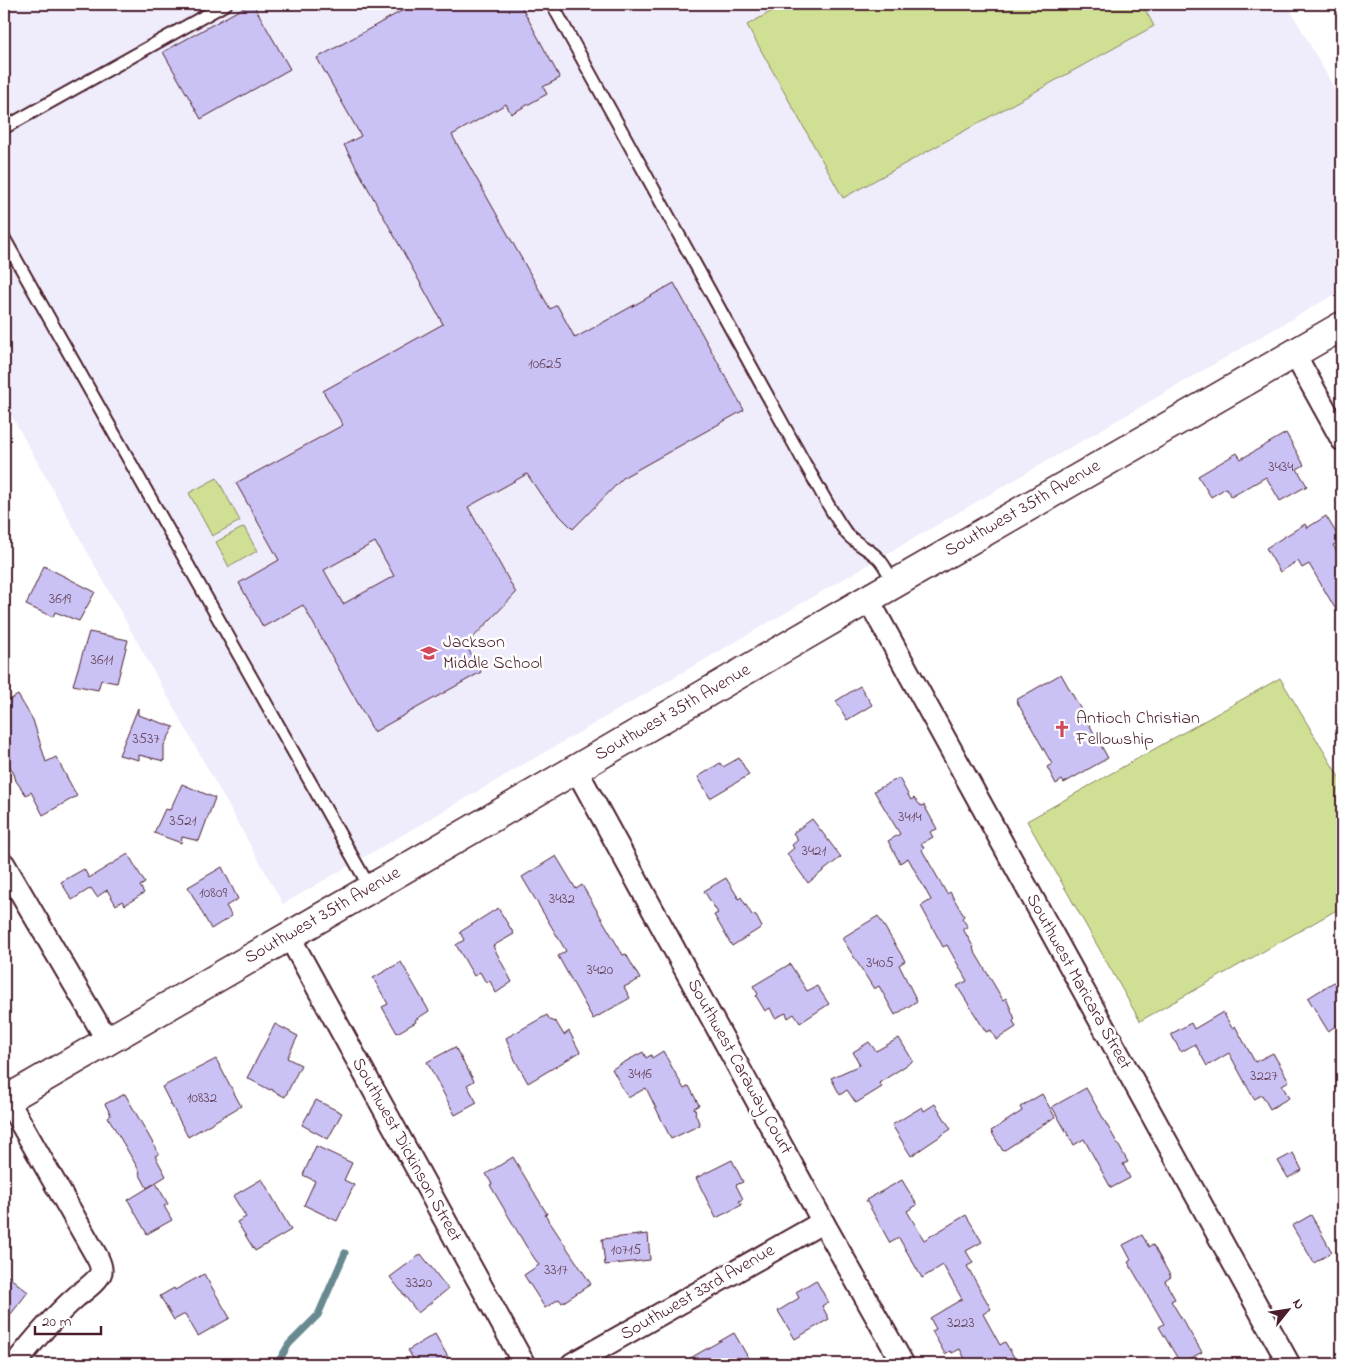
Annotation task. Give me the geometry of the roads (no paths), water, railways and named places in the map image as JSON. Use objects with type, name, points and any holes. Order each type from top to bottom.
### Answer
[{"type":"street","name":"Southwest 35th Avenue","points":[[6,1100],[1342,326]]},
{"type":"street","points":[[1294,353],[1342,440]]},
{"type":"street","name":"Southwest Maricara Street","points":[[868,599],[1289,1364]]},
{"type":"street","name":"Southwest Caraway Court","points":[[576,769],[823,1222],[903,1364]]},
{"type":"street","points":[[4,864],[107,1040]]},
{"type":"street","name":"Southwest Dickinson Street","points":[[289,936],[524,1364]]},
{"type":"street","points":[[6,1100],[97,1257],[101,1272],[91,1284],[57,1314],[15,1364]]},
{"type":"street","name":"Southwest 33rd Avenue","points":[[572,1364],[823,1222]]},
{"type":"lane","points":[[4,128],[226,4]]},
{"type":"lane","points":[[552,4],[805,464],[848,535],[879,559],[894,584]]},
{"type":"lane","points":[[4,238],[370,888]]},
{"type":"waterway","points":[[277,1364],[289,1344],[318,1315],[345,1253]]},
{"type":"place","name":"Jackson Middle School","points":[[429,653]]},
{"type":"place","name":"Antioch Christian Fellowship","points":[[1062,729]]}]
